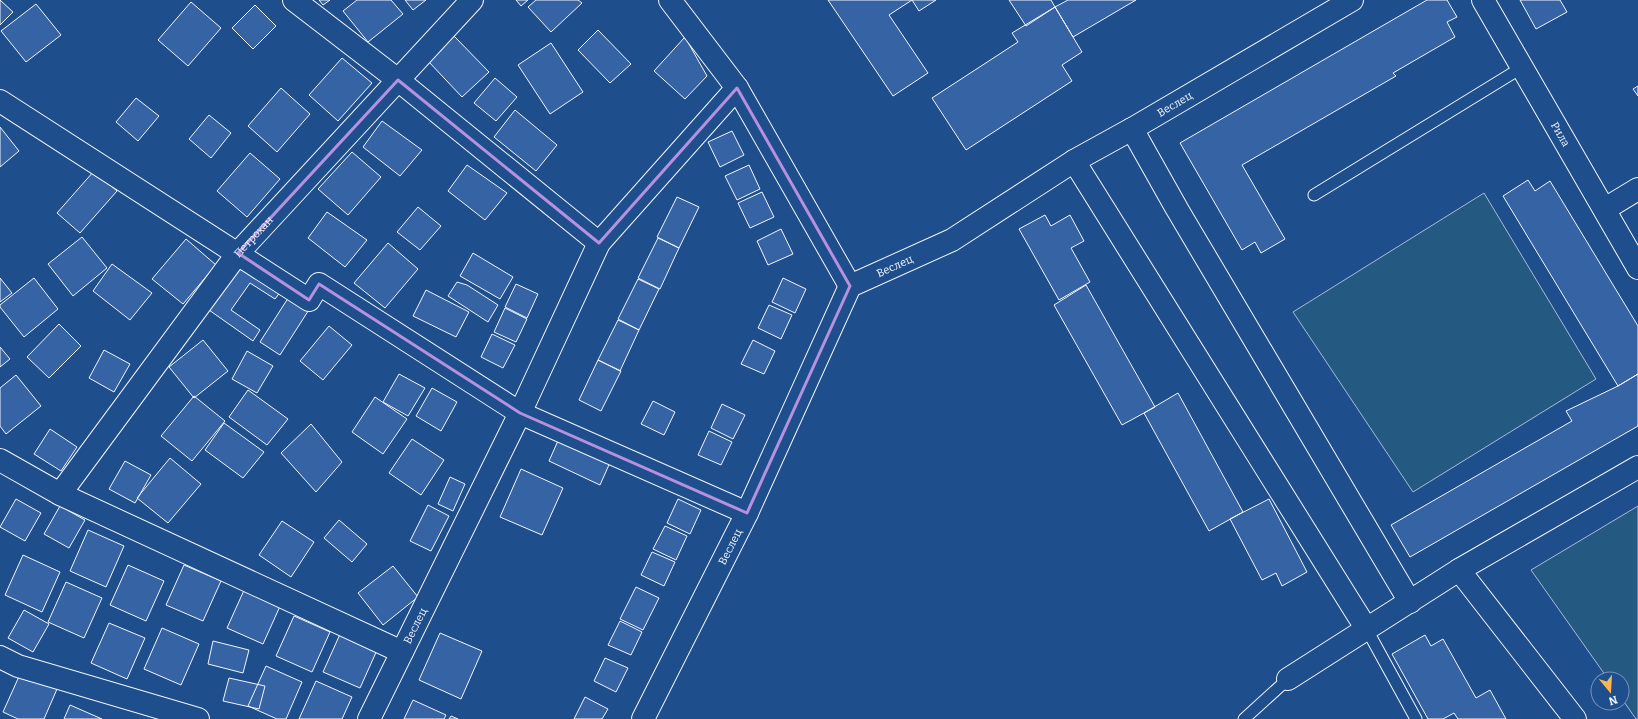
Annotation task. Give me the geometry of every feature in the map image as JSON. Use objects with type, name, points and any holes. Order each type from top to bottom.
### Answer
[{"type":"street","points":[[294,0],[398,80],[599,243]]},
{"type":"street","name":"Петрохан","points":[[60,494],[238,253],[472,0]]},
{"type":"street","points":[[670,0],[737,88],[850,286]]},
{"type":"street","name":"Веслец","points":[[643,719],[747,513],[850,286],[952,240],[1074,160],[1132,129],[1352,0]]},
{"type":"street","name":"Рила","points":[[1483,0],[1638,268]]},
{"type":"street","name":"Веслец","points":[[369,719],[520,413],[599,243],[737,88]]},
{"type":"street","points":[[0,101],[309,300],[318,284],[520,413],[747,513]]},
{"type":"street","points":[[1132,129],[1177,209],[1410,602]]},
{"type":"street","points":[[1074,160],[1366,628]]},
{"type":"street","points":[[1605,209],[1638,190]]},
{"type":"street","points":[[0,460],[60,494],[402,652]]},
{"type":"street","points":[[1288,680],[1366,628],[1410,602],[1459,570],[1638,467]]},
{"type":"street","points":[[1459,570],[1575,719]]},
{"type":"street","points":[[0,657],[18,666],[198,719]]},
{"type":"lane","points":[[1314,194],[1521,68]]},
{"type":"lane","points":[[1366,628],[1416,719]]},
{"type":"lane","points":[[1244,719],[1288,680]]},
{"type":"highlighted area","points":[[398,80],[599,243],[737,88],[850,286],[747,513],[520,413],[319,284],[309,300],[238,253]]},
{"type":"shaded area","points":[[1484,193],[1596,379],[1413,492],[1293,312]]},
{"type":"shaded area","points":[[1638,506],[1638,719],[1636,719],[1630,710],[1630,671],[1602,671],[1531,570]]},
{"type":"building","points":[[0,0],[13,12],[0,25]]},
{"type":"building","points":[[319,0],[330,0],[323,5]]},
{"type":"building","points":[[357,0],[391,0],[403,14],[368,42],[343,11]]},
{"type":"building","points":[[405,0],[426,0],[413,10]]},
{"type":"building","points":[[516,0],[528,0],[521,6]]},
{"type":"building","points":[[536,0],[578,0],[582,3],[551,32],[528,7]]},
{"type":"building","points":[[828,0],[912,0],[889,15],[928,73],[893,96]]},
{"type":"building","points":[[912,0],[936,0],[919,11]]},
{"type":"building","points":[[1009,0],[1051,0],[1055,7],[1026,26]]},
{"type":"building","points":[[1068,0],[1136,0],[1073,37],[1055,7]]},
{"type":"building","points":[[1427,0],[1447,0],[1457,17],[1447,22],[1455,37],[1393,73],[1396,76],[1242,165],[1285,239],[1261,253],[1255,242],[1242,250],[1180,143]]},
{"type":"building","points":[[1520,0],[1560,0],[1567,12],[1536,29]]},
{"type":"building","points":[[191,2],[221,28],[188,66],[158,40]]},
{"type":"building","points":[[36,4],[61,35],[26,62],[1,31]]},
{"type":"building","points":[[255,5],[276,26],[253,49],[232,28]]},
{"type":"building","points":[[1055,7],[1082,52],[1062,65],[1072,81],[966,150],[932,98],[1018,42],[1012,33]]},
{"type":"building","points":[[598,30],[631,64],[610,83],[578,50]]},
{"type":"building","points":[[454,36],[489,72],[462,97],[428,61]]},
{"type":"building","points":[[685,37],[707,76],[685,99],[654,71]]},
{"type":"building","points":[[551,43],[583,92],[550,114],[518,65]]},
{"type":"building","points":[[342,58],[372,83],[338,121],[309,95]]},
{"type":"building","points":[[495,78],[517,97],[496,121],[474,103]]},
{"type":"building","points":[[1638,86],[1638,96],[1633,89]]},
{"type":"building","points":[[281,88],[310,114],[277,152],[248,126]]},
{"type":"building","points":[[136,98],[159,116],[138,141],[116,122]]},
{"type":"building","points":[[515,110],[557,145],[536,171],[494,137]]},
{"type":"building","points":[[209,115],[231,133],[211,158],[189,139]]},
{"type":"building","points":[[382,121],[422,150],[400,176],[363,147]]},
{"type":"building","points":[[0,127],[19,151],[0,167]]},
{"type":"building","points":[[732,131],[744,155],[720,167],[708,142]]},
{"type":"building","points":[[352,152],[381,177],[348,215],[318,189]]},
{"type":"building","points":[[250,153],[280,179],[247,217],[217,191]]},
{"type":"building","points":[[467,165],[507,193],[485,220],[448,191]]},
{"type":"building","points":[[749,165],[760,189],[737,200],[725,176]]},
{"type":"building","points":[[94,171],[117,191],[80,233],[57,213]]},
{"type":"building","points":[[1528,180],[1535,191],[1550,181],[1638,326],[1638,374],[1618,386],[1503,196]]},
{"type":"building","points":[[762,192],[774,217],[750,228],[738,203]]},
{"type":"building","points":[[677,197],[699,207],[679,248],[657,237]]},
{"type":"building","points":[[418,207],[441,226],[420,250],[397,232]]},
{"type":"building","points":[[327,212],[367,240],[345,267],[308,238]]},
{"type":"building","points":[[1045,215],[1051,226],[1070,215],[1084,241],[1071,248],[1090,282],[1059,300],[1019,229]]},
{"type":"building","points":[[781,229],[793,254],[768,265],[757,241]]},
{"type":"building","points":[[82,237],[107,268],[73,296],[48,264]]},
{"type":"building","points":[[658,238],[679,248],[660,289],[638,278]]},
{"type":"building","points":[[186,239],[216,265],[183,304],[152,279]]},
{"type":"building","points":[[388,243],[418,269],[385,308],[354,283]]},
{"type":"building","points":[[473,253],[513,277],[500,299],[460,276]]},
{"type":"building","points":[[241,263],[281,291],[275,299],[250,283],[231,310],[260,330],[253,341],[209,310]]},
{"type":"building","points":[[112,264],[152,293],[130,320],[93,291]]},
{"type":"building","points":[[0,278],[12,293],[0,302]]},
{"type":"building","points":[[34,278],[58,309],[24,337],[0,305]]},
{"type":"building","points":[[783,278],[806,289],[795,313],[772,302]]},
{"type":"building","points":[[638,279],[659,289],[639,330],[618,319]]},
{"type":"building","points":[[457,282],[467,285],[498,305],[488,322],[448,296]]},
{"type":"building","points":[[516,284],[538,294],[527,318],[505,307]]},
{"type":"building","points":[[1086,285],[1155,407],[1122,425],[1054,305]]},
{"type":"building","points":[[426,290],[469,312],[456,337],[413,316]]},
{"type":"building","points":[[292,292],[312,305],[280,355],[260,342]]},
{"type":"building","points":[[769,305],[792,315],[781,339],[758,328]]},
{"type":"building","points":[[505,308],[527,319],[516,342],[494,332]]},
{"type":"building","points":[[618,320],[639,330],[620,371],[598,360]]},
{"type":"building","points":[[59,324],[81,346],[49,378],[27,357]]},
{"type":"building","points":[[329,326],[352,345],[323,380],[300,361]]},
{"type":"building","points":[[492,334],[515,345],[503,368],[481,357]]},
{"type":"building","points":[[203,340],[228,371],[194,398],[169,367]]},
{"type":"building","points":[[753,340],[775,351],[764,374],[741,364]]},
{"type":"building","points":[[0,347],[10,359],[0,367]]},
{"type":"building","points":[[104,350],[130,364],[114,392],[89,378]]},
{"type":"building","points":[[247,351],[273,366],[257,393],[232,379]]},
{"type":"building","points":[[598,360],[621,371],[601,411],[579,400]]},
{"type":"building","points":[[399,374],[425,388],[408,416],[383,402]]},
{"type":"building","points":[[1638,374],[1638,426],[1410,557],[1391,525],[1572,421],[1566,411],[1618,386]]},
{"type":"building","points":[[16,375],[41,406],[6,434],[0,426],[0,388]]},
{"type":"building","points":[[432,388],[457,402],[441,431],[416,416]]},
{"type":"building","points":[[248,390],[288,419],[267,445],[229,417]]},
{"type":"building","points":[[1178,393],[1243,512],[1209,531],[1144,413]]},
{"type":"building","points":[[194,396],[225,421],[192,461],[161,436]]},
{"type":"building","points":[[375,397],[407,419],[383,454],[352,432]]},
{"type":"building","points":[[653,401],[675,412],[664,435],[641,424]]},
{"type":"building","points":[[722,404],[745,415],[733,439],[711,428]]},
{"type":"building","points":[[224,423],[264,452],[243,478],[205,450]]},
{"type":"building","points":[[311,424],[342,462],[316,492],[281,453]]},
{"type":"building","points":[[50,429],[77,447],[61,471],[34,454]]},
{"type":"building","points":[[709,431],[732,442],[721,465],[698,455]]},
{"type":"building","points":[[561,434],[612,458],[600,485],[549,461]]},
{"type":"building","points":[[412,439],[444,460],[421,495],[389,473]]},
{"type":"building","points":[[170,458],[201,484],[168,523],[137,498]]},
{"type":"building","points":[[125,461],[151,475],[135,503],[109,489]]},
{"type":"building","points":[[521,469],[563,488],[542,535],[500,517]]},
{"type":"building","points":[[450,477],[465,484],[453,511],[438,504]]},
{"type":"building","points":[[16,499],[41,513],[25,541],[0,527]]},
{"type":"building","points":[[678,499],[701,510],[690,534],[667,523]]},
{"type":"building","points":[[1269,499],[1307,572],[1282,586],[1276,573],[1262,580],[1230,519]]},
{"type":"building","points":[[428,505],[449,516],[431,551],[410,541]]},
{"type":"building","points":[[60,506],[85,520],[69,548],[44,534]]},
{"type":"building","points":[[339,520],[367,544],[352,562],[324,538]]},
{"type":"building","points":[[282,521],[314,542],[291,577],[259,555]]},
{"type":"building","points":[[665,526],[687,536],[676,560],[653,549]]},
{"type":"building","points":[[88,530],[124,546],[106,587],[70,571]]},
{"type":"building","points":[[652,552],[675,562],[664,586],[641,575]]},
{"type":"building","points":[[23,555],[60,572],[42,612],[5,595]]},
{"type":"building","points":[[128,565],[164,581],[146,621],[110,605]]},
{"type":"building","points":[[184,565],[221,581],[203,621],[166,605]]},
{"type":"building","points":[[393,566],[418,597],[383,625],[358,593]]},
{"type":"building","points":[[66,582],[102,598],[84,638],[48,622]]},
{"type":"building","points":[[636,587],[659,598],[643,630],[620,619]]},
{"type":"building","points":[[245,588],[281,604],[263,644],[227,628]]},
{"type":"building","points":[[24,610],[49,624],[33,652],[8,638]]},
{"type":"building","points":[[294,616],[330,632],[312,672],[276,656]]},
{"type":"building","points":[[620,621],[642,632],[631,655],[608,645]]},
{"type":"building","points":[[109,623],[145,638],[127,679],[91,663]]},
{"type":"building","points":[[162,628],[199,644],[181,685],[144,669]]},
{"type":"building","points":[[341,632],[378,648],[360,688],[323,672]]},
{"type":"building","points":[[440,633],[482,651],[461,699],[419,680]]},
{"type":"building","points":[[1425,635],[1431,646],[1443,639],[1476,698],[1490,690],[1506,719],[1458,719],[1454,713],[1443,719],[1428,719],[1392,654]]},
{"type":"building","points":[[213,641],[249,650],[243,673],[208,664]]},
{"type":"building","points":[[605,658],[628,668],[616,692],[594,681]]},
{"type":"building","points":[[266,666],[302,682],[286,719],[277,719],[248,706]]},
{"type":"building","points":[[21,672],[57,689],[44,719],[18,719],[3,712]]},
{"type":"building","points":[[229,678],[265,686],[259,709],[223,701]]},
{"type":"building","points":[[316,681],[352,697],[342,719],[299,719]]},
{"type":"building","points":[[585,697],[608,709],[602,719],[574,719]]},
{"type":"building","points":[[413,700],[446,715],[444,719],[404,719]]},
{"type":"building","points":[[70,705],[102,719],[64,719]]},
{"type":"building","points":[[451,716],[458,719],[449,719]]}]
